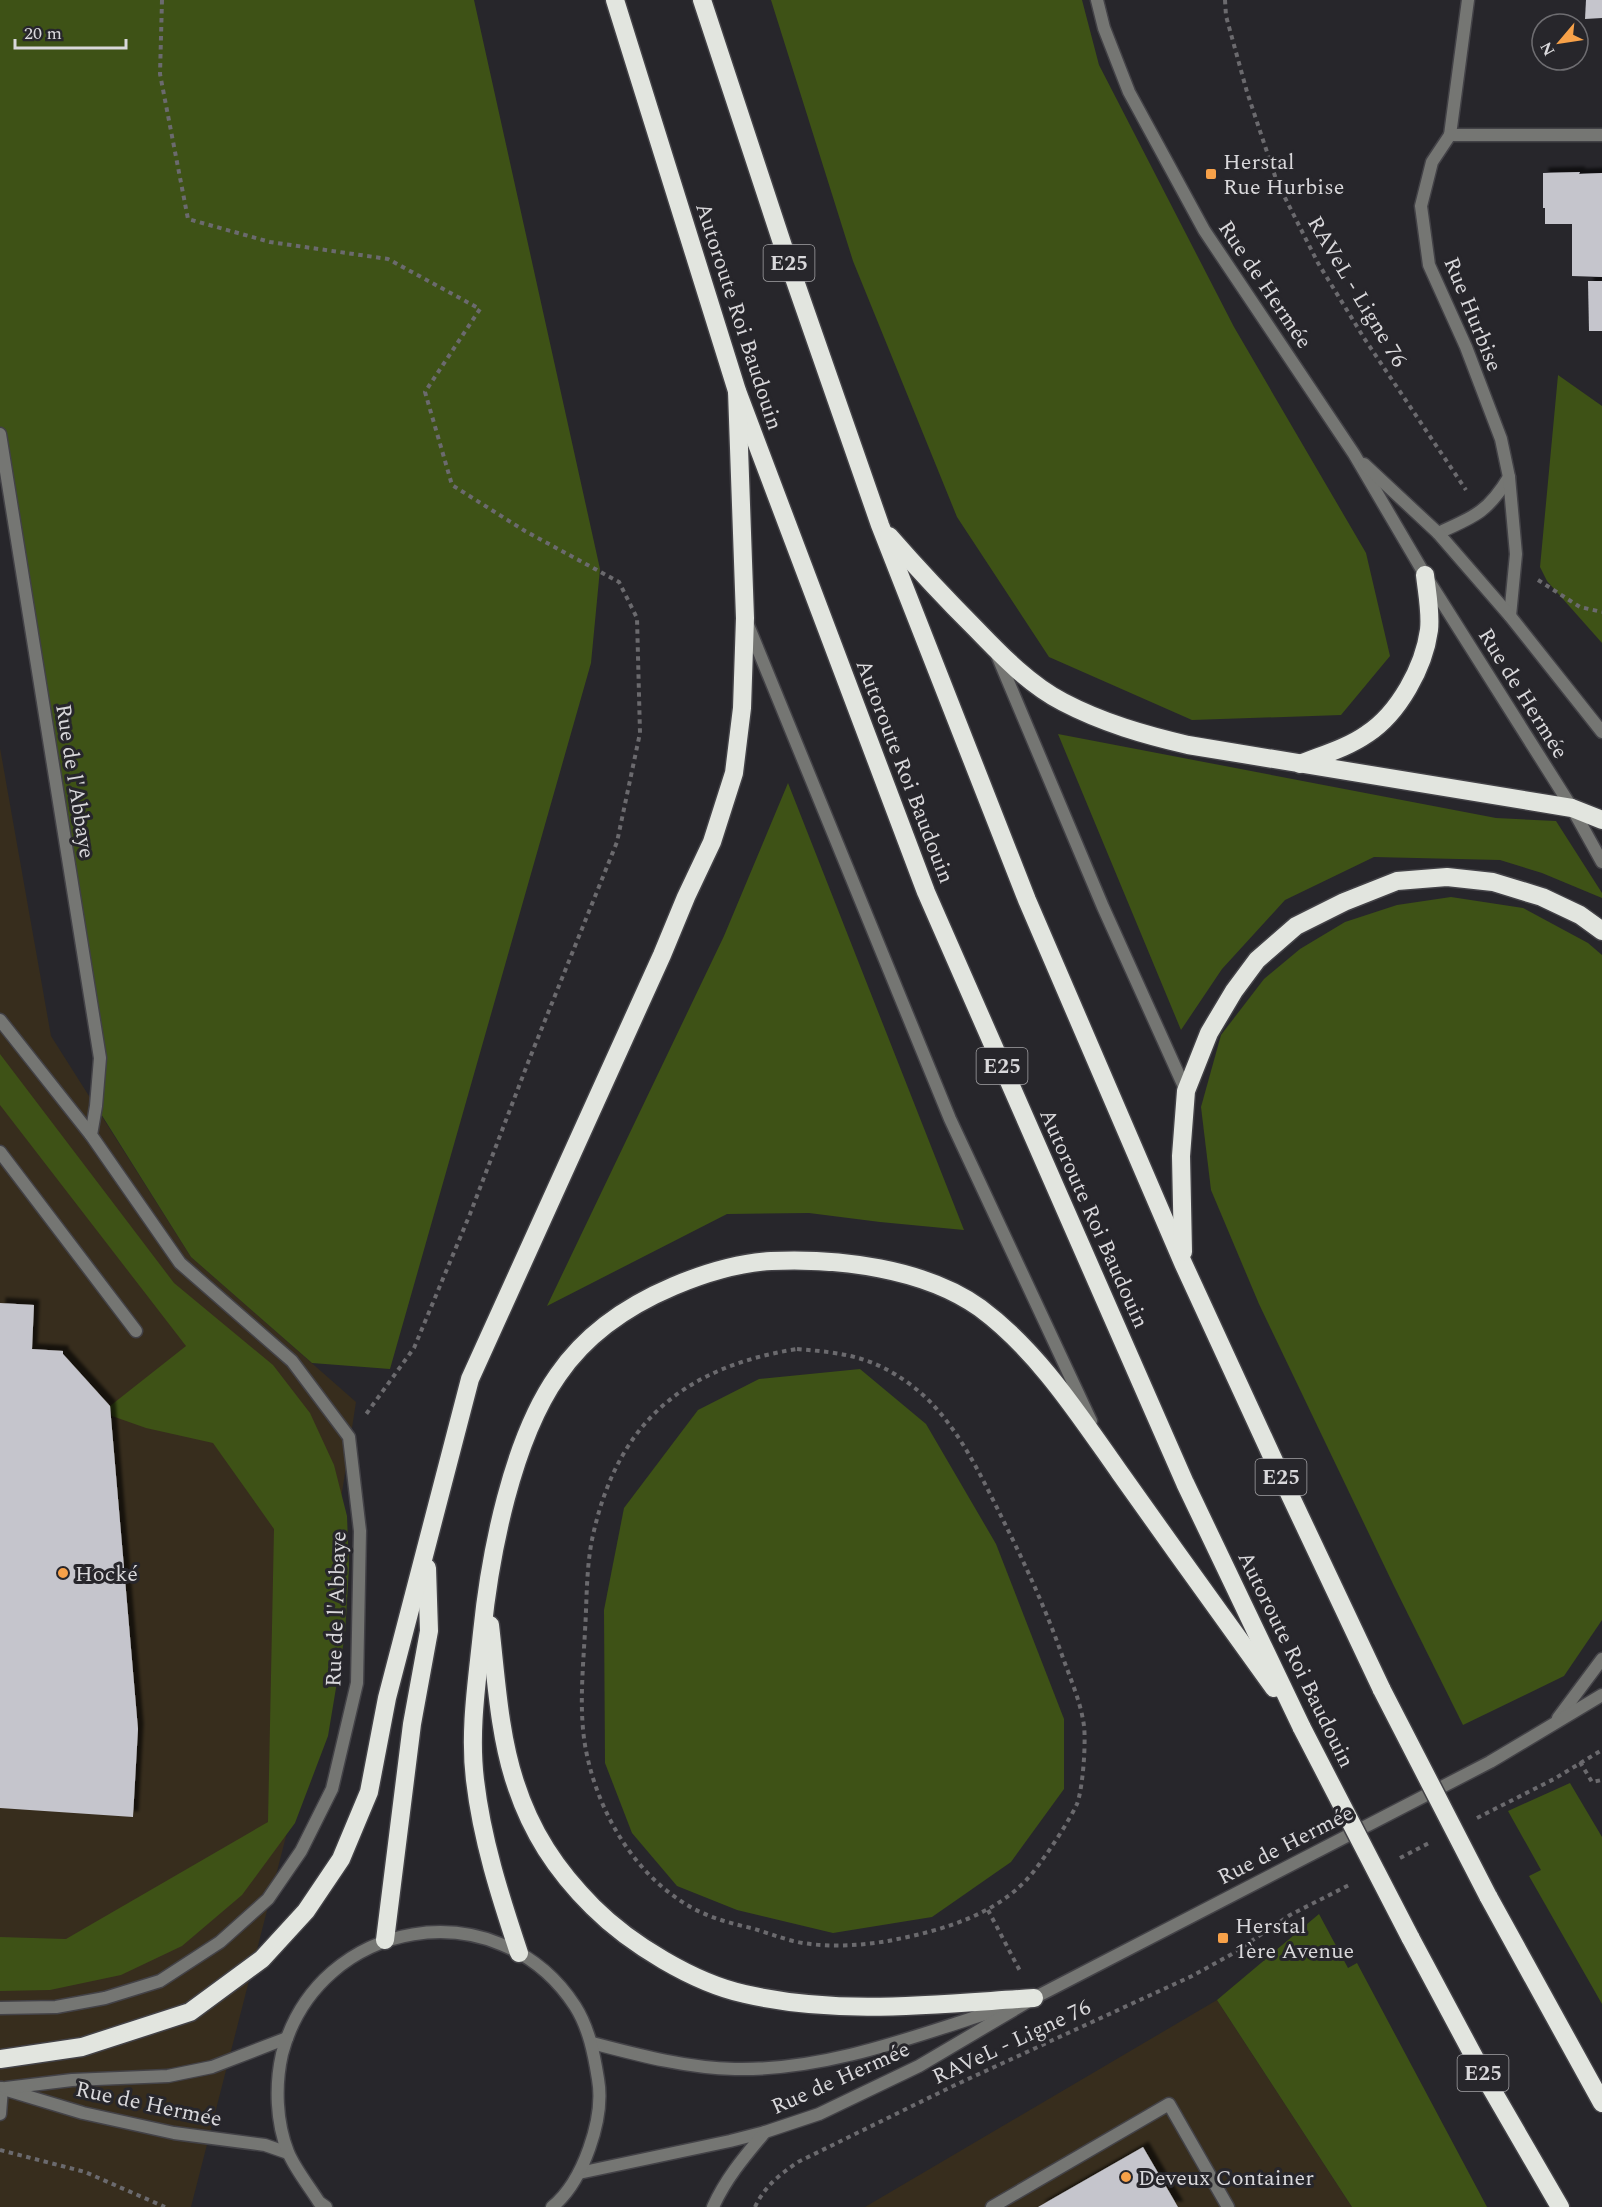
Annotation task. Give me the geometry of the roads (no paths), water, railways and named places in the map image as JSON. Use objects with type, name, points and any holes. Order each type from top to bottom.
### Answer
[{"type":"highway","name":"Autoroute Roi Baudouin","points":[[615,0],[737,391],[926,892],[1185,1483],[1302,1728],[1487,2081],[1560,2207]]},
{"type":"highway","name":"E25","points":[[702,0],[786,255],[880,525],[1027,900],[1183,1263],[1382,1690],[1488,1896],[1602,2103]]},
{"type":"highway","points":[[0,2059],[82,2047],[190,2012],[262,1959],[306,1911],[341,1859],[369,1792],[387,1698],[470,1379],[712,842],[734,773],[742,708],[745,618],[737,391]]},
{"type":"highway","points":[[880,525],[931,584],[994,648],[1026,676],[1062,702],[1104,721],[1151,737],[1188,745],[1572,808],[1602,820]]},
{"type":"highway","points":[[1298,764],[1342,748],[1368,734],[1388,715],[1406,692],[1422,663],[1429,629],[1425,575]]},
{"type":"highway","points":[[1183,1263],[1181,1156],[1186,1091],[1209,1033],[1234,991],[1257,960],[1296,926],[1354,897],[1397,881],[1447,877],[1493,882],[1542,897],[1580,915],[1602,931]]},
{"type":"highway","points":[[519,1953],[498,1891],[482,1827],[474,1778],[471,1730],[486,1594],[519,1456],[535,1415],[559,1374],[593,1336],[628,1310],[658,1293],[691,1279],[728,1268],[763,1261],[802,1259],[867,1266],[921,1279],[978,1306],[1022,1344],[1106,1454],[1302,1728]]},
{"type":"highway","points":[[385,1940],[412,1724],[429,1631],[426,1545]]},
{"type":"highway","points":[[486,1594],[500,1713],[514,1781],[530,1821],[559,1871],[610,1923],[635,1943],[702,1978],[744,1994],[810,2004],[877,2007],[1034,1998]]},
{"type":"street","name":"Rue de Hermée","points":[[1097,0],[1104,28],[1129,92],[1204,230],[1354,454],[1425,575],[1572,808],[1602,862]]},
{"type":"street","name":"Rue Hurbise","points":[[1468,0],[1450,135],[1432,162],[1420,206],[1429,265],[1466,347],[1501,438],[1509,477],[1516,554],[1510,616]]},
{"type":"street","points":[[1450,135],[1602,135]]},
{"type":"street","name":"Rue de l'Abbaye","points":[[0,434],[100,1058],[91,1135]]},
{"type":"street","name":"Rue de Hermée","points":[[1354,454],[1438,534],[1510,616],[1602,732]]},
{"type":"street","points":[[1438,534],[1482,512],[1498,495],[1509,477]]},
{"type":"street","points":[[745,618],[950,1119],[1106,1454]]},
{"type":"street","points":[[994,648],[1103,907],[1186,1091]]},
{"type":"street","name":"Rue de l'Abbaye","points":[[0,1020],[91,1135],[180,1263],[292,1360],[349,1437],[360,1531],[357,1683],[332,1789],[301,1851],[268,1899],[220,1942],[160,1981],[105,1998],[57,2007],[0,2008]]},
{"type":"street","points":[[0,1152],[136,1330]]},
{"type":"street","name":"Rue de Hermée","points":[[1553,1724],[1602,1659]]},
{"type":"street","name":"Rue de Hermée","points":[[579,2172],[765,2132],[819,2114],[897,2076],[1034,1998],[1490,1762],[1602,1695]]},
{"type":"street","points":[[326,2207],[319,2202],[288,2153],[282,2133],[277,2101],[279,2069],[287,2038],[302,2005],[325,1977],[353,1955],[385,1940],[419,1932],[454,1932],[488,1939],[519,1953],[551,1976],[575,2007],[592,2043],[600,2086],[595,2131],[579,2172],[555,2206]]},
{"type":"street","name":"Rue de Hermée","points":[[592,2043],[677,2063],[734,2069],[781,2067],[830,2061],[1034,1998]]},
{"type":"street","name":"Rue de Hermée","points":[[1,2088],[72,2080],[168,2076],[212,2067],[287,2038]]},
{"type":"street","name":"Rue de Hermée","points":[[1,2088],[94,2115],[174,2133],[265,2145],[288,2153]]},
{"type":"street","points":[[0,2114],[1,2088]]},
{"type":"street","points":[[992,2207],[1169,2104],[1228,2207]]},
{"type":"street","points":[[713,2207],[734,2169],[765,2132]]},
{"type":"place","name":"Herstal Rue Hurbise","points":[[1211,174]]},
{"type":"place","name":"Hocké","points":[[63,1573]]},
{"type":"place","name":"Herstal 1ère Avenue","points":[[1223,1938]]},
{"type":"place","name":"Deveux Container","points":[[1126,2177]]}]
